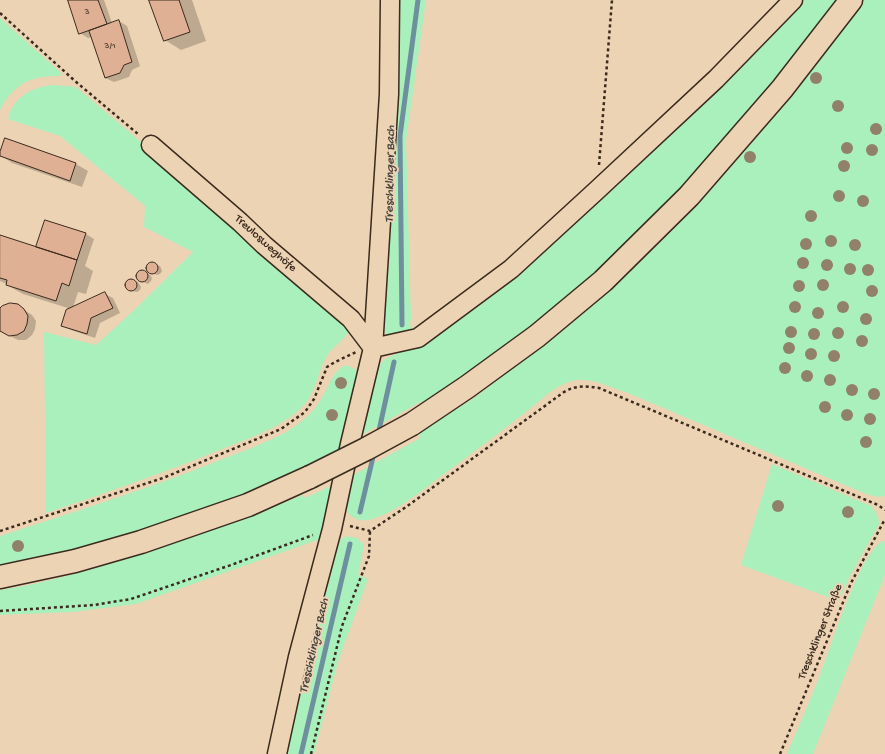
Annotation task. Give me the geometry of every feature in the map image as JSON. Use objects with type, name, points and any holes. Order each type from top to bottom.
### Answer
[{"type":"main road","points":[[0,577],[75,561],[141,542],[248,505],[366,450],[412,424],[467,387],[537,336],[614,270],[689,196],[782,88],[851,0]]},
{"type":"street","points":[[278,754],[298,657],[333,526],[350,444],[373,348],[389,94],[390,0]]},
{"type":"street","points":[[373,348],[418,338],[510,269],[716,79],[793,0]]},
{"type":"street","name":"Treulosweghöfe","points":[[151,145],[240,222],[264,245],[351,319],[373,348]]},
{"type":"path","points":[[596,191],[612,0]]},
{"type":"path","points":[[0,13],[75,81],[151,145]]},
{"type":"path","points":[[0,531],[163,478],[281,430],[305,412],[314,399],[327,368],[354,352],[373,348]]},
{"type":"path","points":[[0,611],[94,605],[131,599],[333,526],[370,531],[406,507],[572,387],[584,386],[599,388],[878,505],[885,510]]},
{"type":"path","name":"Treschklinger Straße","points":[[780,754],[851,583],[885,519]]},
{"type":"path","points":[[311,754],[342,626],[369,556],[370,531]]},
{"type":"green space","points":[[394,0],[426,0],[406,141],[410,324],[413,332],[388,336],[384,331],[383,321]]},
{"type":"green space","points":[[803,0],[840,0],[776,82],[684,189],[597,272],[532,328],[423,405],[422,401],[360,436],[373,381],[380,364],[385,359],[426,339],[789,16]]},
{"type":"green space","points":[[864,0],[885,0],[885,496],[878,497],[866,494],[628,393],[593,381],[579,380],[566,383],[548,394],[415,496],[395,509],[376,518],[367,520],[356,519],[347,512],[343,506],[350,477],[420,438],[418,433],[474,398],[564,330],[636,266],[697,205],[744,152],[807,75]]},
{"type":"green space","points":[[0,18],[61,73],[60,76],[40,77],[23,83],[9,96],[0,111]]},
{"type":"green space","points":[[53,85],[76,87],[187,181],[350,326],[349,331],[343,339],[327,356],[307,402],[285,421],[253,437],[178,466],[46,513],[44,332],[96,345],[193,252],[144,227],[145,206],[60,136],[8,119],[14,105],[24,94],[38,88]]},
{"type":"green space","points":[[343,366],[349,366],[356,370],[359,375],[342,448],[311,463],[312,466],[269,486],[155,528],[71,551],[0,566],[0,536],[106,502],[184,474],[268,441],[286,432],[301,422],[314,409],[333,377]]},
{"type":"green space","points":[[772,464],[871,506],[877,515],[879,524],[849,578],[839,601],[741,565]]},
{"type":"green space","points":[[335,484],[320,539],[136,604],[73,612],[0,615],[0,590],[43,582],[163,547],[303,495],[305,498]]},
{"type":"green space","points":[[346,536],[357,538],[364,545],[358,575],[368,579],[338,662],[314,754],[283,754],[335,543]]},
{"type":"green space","points":[[885,541],[885,575],[813,754],[787,754],[816,685],[856,581],[865,562],[874,549]]},
{"type":"building","points":[[68,0],[98,0],[107,24],[79,34]]},
{"type":"building","points":[[149,0],[179,0],[190,32],[164,41]]},
{"type":"building","points":[[119,20],[132,62],[124,65],[120,73],[105,78],[89,31]]},
{"type":"building","points":[[5,138],[76,163],[70,181],[0,156]]},
{"type":"building","points":[[45,220],[86,233],[77,260],[36,247]]},
{"type":"building","points":[[0,235],[77,260],[69,286],[62,283],[56,301],[6,285],[7,280],[0,278]]},
{"type":"building","points":[[150,262],[154,262],[158,268],[154,274],[150,274],[146,270],[146,266]]},
{"type":"building","points":[[140,270],[144,270],[148,276],[144,282],[140,282],[136,278],[136,274]]},
{"type":"building","points":[[129,279],[133,279],[137,285],[133,291],[129,291],[125,287],[125,283]]},
{"type":"building","points":[[105,292],[113,308],[91,318],[87,334],[61,326],[66,310]]},
{"type":"building","points":[[10,303],[18,304],[24,309],[28,316],[24,331],[17,335],[9,336],[0,331],[0,308]]},
{"type":"waterway","name":"Treschklinger Bach","points":[[402,325],[400,136],[418,0]]},
{"type":"waterway","name":"Treschklinger Bach","points":[[378,435],[394,362]]},
{"type":"waterway","name":"Treschklinger Bach","points":[[360,512],[374,453]]},
{"type":"waterway","name":"Treschklinger Bach","points":[[301,754],[350,544]]}]
